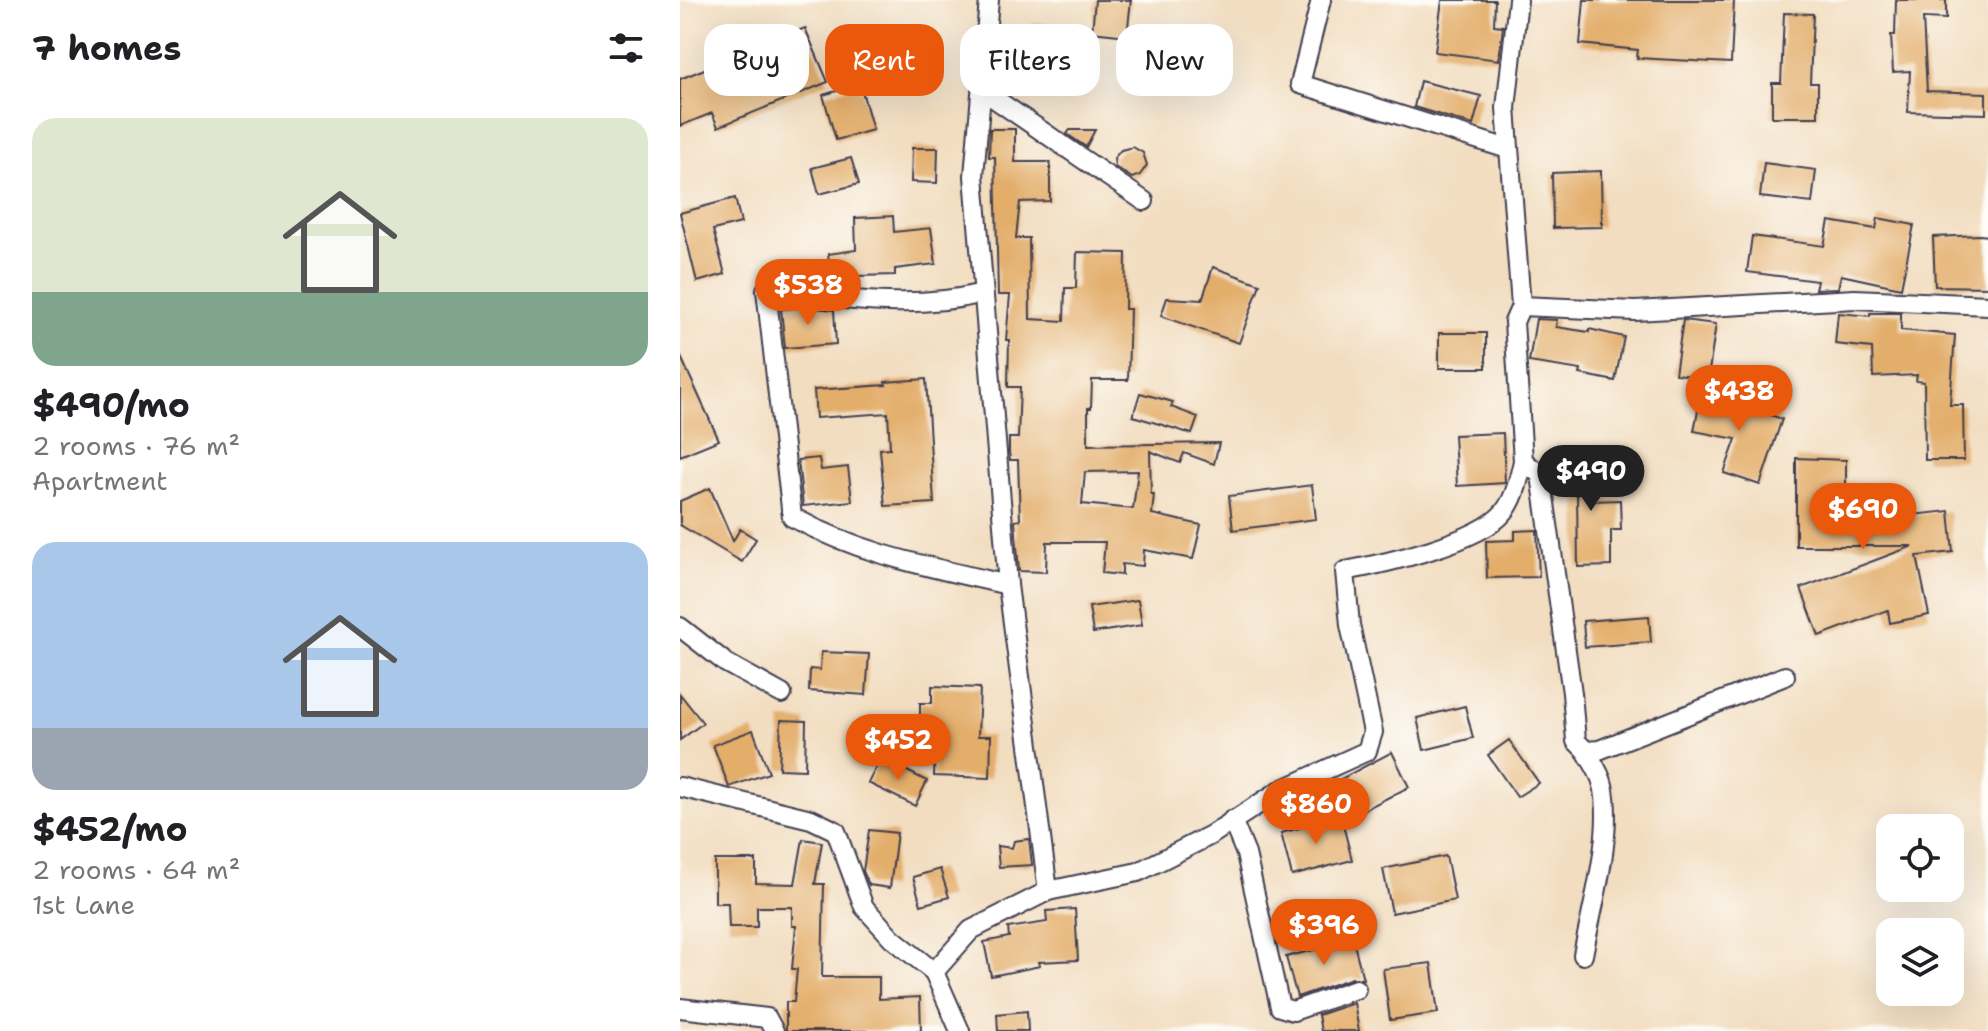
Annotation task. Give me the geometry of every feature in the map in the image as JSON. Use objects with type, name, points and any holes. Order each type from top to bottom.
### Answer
[{"type":"street","points":[[987,24],[989,0]]},
{"type":"street","points":[[1321,0],[1300,84],[1508,149]]},
{"type":"street","points":[[934,972],[971,930],[1048,891],[1138,872],[1211,835],[1279,791],[1367,751],[1373,732],[1350,625],[1345,571],[1463,540],[1503,514],[1516,487],[1523,461],[1514,322],[1521,306],[1506,108],[1518,0]]},
{"type":"street","points":[[981,96],[974,176],[1008,585],[1048,891]]},
{"type":"street","points":[[991,96],[1144,201]]},
{"type":"street","points":[[979,294],[951,301],[922,303],[766,290],[792,517],[848,545],[905,562],[1008,585]]},
{"type":"street","points":[[1521,306],[1635,311],[1855,299],[1988,305]]},
{"type":"street","points":[[1523,461],[1541,475],[1576,741],[1586,751],[1603,786],[1604,822],[1599,870],[1583,955]]},
{"type":"street","points":[[680,627],[726,663],[782,694]]},
{"type":"street","points":[[1586,751],[1599,750],[1785,676]]},
{"type":"street","points":[[680,787],[811,819],[836,831],[864,907],[892,938],[934,972],[960,1031]]},
{"type":"street","points":[[1232,820],[1246,854],[1280,1007],[1293,1011],[1356,989]]},
{"type":"street","points":[[680,1008],[767,1018],[774,1031]]},
{"type":"building","points":[[1095,0],[1131,0],[1128,24],[1116,24],[1116,35],[1100,33],[1100,24],[1093,24]]},
{"type":"building","points":[[1442,0],[1495,0],[1494,25],[1503,26],[1499,60],[1435,52]]},
{"type":"building","points":[[1584,0],[1734,0],[1731,63],[1637,58],[1638,50],[1580,44]]},
{"type":"building","points":[[1896,0],[1946,0],[1946,19],[1923,18],[1927,91],[1986,93],[1986,114],[1908,112],[1910,71],[1893,72],[1891,35],[1895,35]]},
{"type":"building","points":[[1784,13],[1813,14],[1810,83],[1818,83],[1818,117],[1772,117],[1772,83],[1781,83]]},
{"type":"building","points":[[809,37],[825,75],[825,83],[809,90]]},
{"type":"building","points":[[704,69],[704,96],[794,96],[718,127],[712,113],[680,126],[680,79]]},
{"type":"building","points":[[1420,81],[1481,96],[1473,125],[1414,107]]},
{"type":"building","points":[[823,95],[863,96],[873,130],[836,140]]},
{"type":"building","points":[[990,129],[1015,129],[1015,162],[1050,162],[1050,201],[1020,202],[1016,238],[1029,238],[1030,319],[1064,321],[1065,288],[1076,288],[1077,252],[1126,253],[1125,309],[1130,309],[1128,380],[1092,380],[1088,445],[1219,443],[1214,464],[1184,453],[1180,463],[1150,451],[1151,494],[1154,494],[1152,514],[1201,525],[1193,559],[1144,550],[1143,566],[1122,564],[1122,575],[1102,573],[1105,542],[1047,542],[1046,572],[1019,571],[1015,521],[1020,520],[1018,460],[1010,460],[1009,438],[1018,438],[1020,387],[1008,387],[1009,340],[1006,340],[1010,295],[998,295],[995,157],[989,157]],"holes":[[[1138,471],[1133,509],[1082,504],[1085,472]]]},
{"type":"building","points":[[1070,130],[1095,130],[1086,147],[1067,134]]},
{"type":"building","points":[[1133,147],[1143,153],[1147,165],[1140,175],[1132,178],[1115,167],[1114,158],[1121,150]]},
{"type":"building","points":[[912,148],[938,148],[937,183],[911,182]]},
{"type":"building","points":[[851,158],[859,184],[819,194],[812,168]]},
{"type":"building","points":[[1764,163],[1816,170],[1812,203],[1760,197]]},
{"type":"building","points":[[1601,171],[1602,227],[1553,228],[1552,173]]},
{"type":"building","points":[[735,198],[741,223],[713,230],[725,274],[697,282],[680,213]]},
{"type":"building","points":[[893,216],[894,232],[931,228],[936,264],[895,269],[895,275],[855,276],[855,282],[832,285],[828,254],[856,250],[855,218]]},
{"type":"building","points":[[1878,218],[1914,225],[1901,288],[1841,275],[1838,288],[1815,289],[1817,281],[1747,272],[1752,236],[1824,246],[1829,221],[1876,229]]},
{"type":"building","points":[[1988,236],[1988,287],[1935,286],[1933,237]]},
{"type":"building","points":[[1213,267],[1260,284],[1239,343],[1161,316],[1167,298],[1202,300]]},
{"type":"building","points":[[806,307],[834,310],[836,344],[785,348],[781,309]]},
{"type":"building","points":[[1838,313],[1870,316],[1870,313],[1901,313],[1901,330],[1955,335],[1950,405],[1963,405],[1964,460],[1925,460],[1924,382],[1916,381],[1917,375],[1873,377],[1872,348],[1835,344]]},
{"type":"building","points":[[1536,319],[1557,320],[1556,327],[1589,332],[1589,329],[1624,337],[1615,381],[1580,374],[1581,370],[1529,362]]},
{"type":"building","points":[[1683,320],[1716,324],[1708,378],[1675,374]]},
{"type":"building","points":[[1439,333],[1486,333],[1486,368],[1439,368]]},
{"type":"building","points":[[680,355],[719,440],[680,456]]},
{"type":"building","points":[[926,379],[934,503],[885,506],[880,449],[890,448],[888,413],[816,418],[814,390]]},
{"type":"building","points":[[1702,389],[1741,397],[1739,404],[1782,419],[1760,485],[1724,473],[1736,439],[1694,431]]},
{"type":"building","points":[[1140,393],[1173,402],[1171,407],[1198,417],[1192,434],[1133,416]]},
{"type":"building","points":[[1503,433],[1505,483],[1457,486],[1454,435]]},
{"type":"building","points":[[1591,449],[1593,501],[1620,500],[1621,530],[1611,530],[1611,566],[1578,567],[1577,494],[1568,494],[1566,451]]},
{"type":"building","points":[[819,458],[821,470],[848,467],[852,501],[803,506],[798,460]]},
{"type":"building","points":[[1796,458],[1846,460],[1846,522],[1949,511],[1953,552],[1917,556],[1929,615],[1890,623],[1888,610],[1819,636],[1801,588],[1913,546],[1796,546]]},
{"type":"building","points":[[1312,485],[1316,519],[1233,530],[1229,496]]},
{"type":"building","points":[[710,488],[733,541],[740,529],[756,539],[742,562],[680,525],[680,501]]},
{"type":"building","points":[[1537,530],[1539,577],[1487,578],[1486,541],[1515,540],[1515,531]]},
{"type":"building","points":[[1138,600],[1142,625],[1093,633],[1089,607]]},
{"type":"building","points":[[1649,616],[1651,642],[1585,647],[1583,621]]},
{"type":"building","points":[[821,652],[869,654],[866,695],[809,691],[810,669],[820,670]]},
{"type":"building","points":[[932,686],[980,688],[978,736],[991,736],[990,778],[934,776],[936,722],[920,721],[920,703],[932,703]]},
{"type":"building","points":[[680,694],[703,723],[680,740]]},
{"type":"building","points":[[1465,706],[1473,738],[1424,750],[1417,718]]},
{"type":"building","points":[[781,720],[806,721],[805,770],[779,769]]},
{"type":"building","points":[[753,730],[769,773],[729,787],[713,745]]},
{"type":"building","points":[[1509,740],[1539,783],[1517,797],[1488,755]]},
{"type":"building","points":[[1392,752],[1409,787],[1354,815],[1337,781]]},
{"type":"building","points":[[881,758],[927,781],[915,806],[868,783]]},
{"type":"building","points":[[1341,817],[1352,860],[1292,876],[1281,833]]},
{"type":"building","points":[[869,830],[897,833],[890,888],[869,885],[863,871]]},
{"type":"building","points":[[803,839],[822,842],[815,884],[824,884],[822,977],[879,977],[879,999],[920,997],[921,1031],[786,1031],[786,1002],[794,1002],[797,969],[792,969],[796,926],[792,926],[792,907],[757,907],[757,927],[729,927],[728,903],[715,903],[715,860],[756,860],[756,883],[795,884]]},
{"type":"building","points":[[1029,839],[1032,865],[999,867],[997,846],[1012,848],[1014,841]]},
{"type":"building","points":[[1446,856],[1455,900],[1392,913],[1383,869]]},
{"type":"building","points":[[940,869],[949,897],[921,905],[913,877]]},
{"type":"building","points":[[1075,909],[1078,960],[1039,962],[1040,966],[991,976],[984,942],[1009,937],[1008,928],[1047,922],[1046,911]]},
{"type":"building","points":[[1353,940],[1363,979],[1352,978],[1297,997],[1286,957]]},
{"type":"building","points":[[1431,963],[1438,1013],[1390,1020],[1383,969]]},
{"type":"building","points":[[1354,1003],[1359,1031],[1321,1031],[1318,1015]]},
{"type":"building","points":[[1027,1011],[1028,1031],[998,1031],[997,1014]]}]
